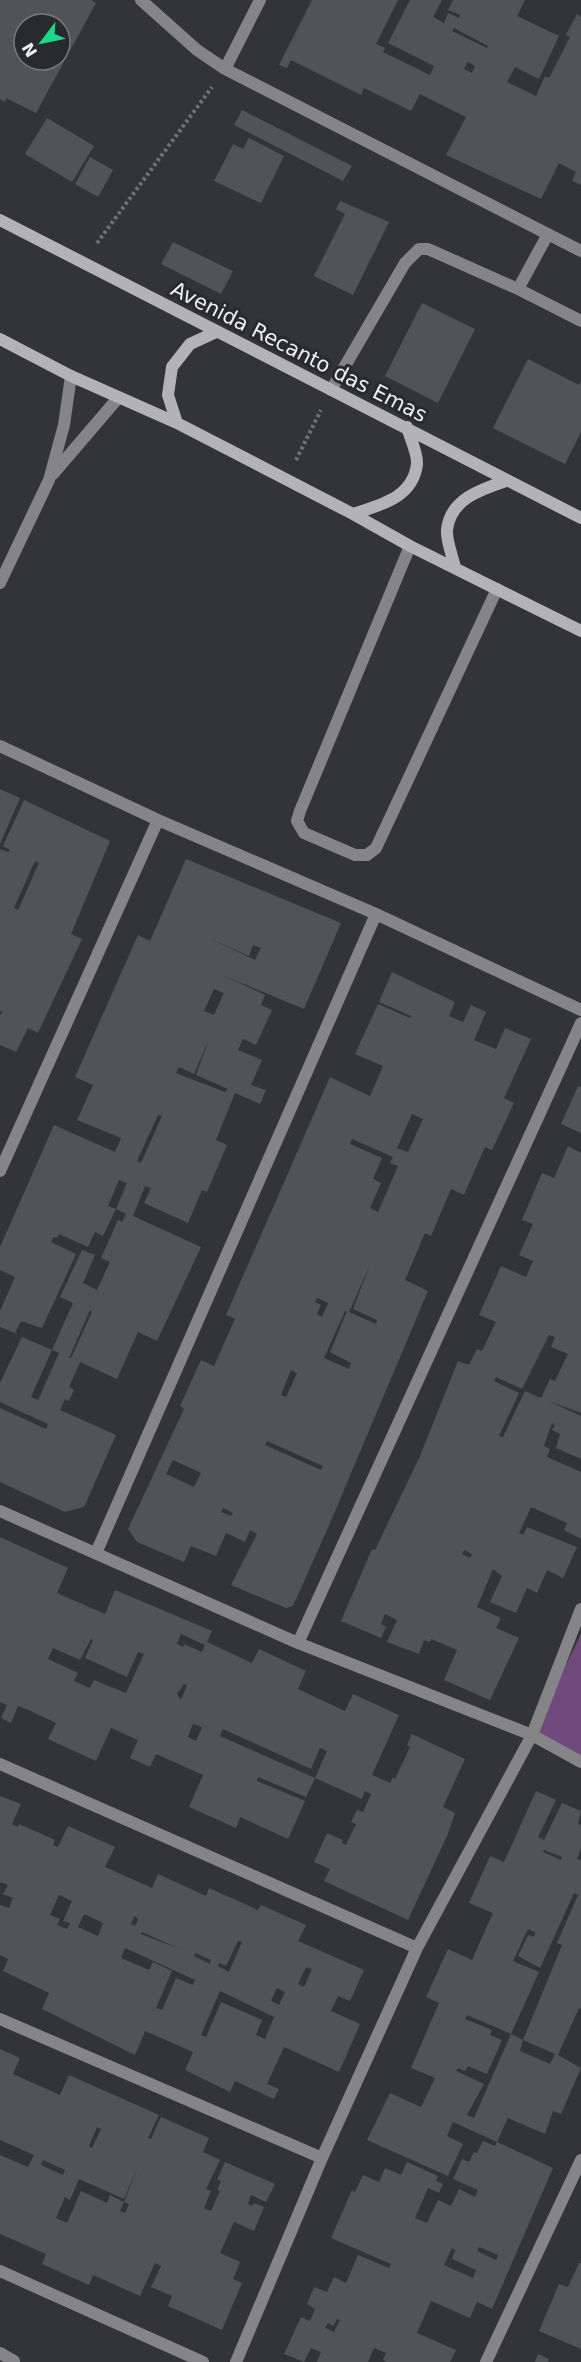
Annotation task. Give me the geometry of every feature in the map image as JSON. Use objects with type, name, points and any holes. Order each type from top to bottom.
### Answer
[{"type":"main road","name":"Avenida Recanto das Emas","points":[[0,220],[581,518]]},
{"type":"main road","points":[[177,423],[168,395],[172,367],[190,344],[216,332]]},
{"type":"main road","points":[[0,339],[71,376],[177,423],[410,546],[581,632]]},
{"type":"main road","points":[[353,514],[391,502],[408,486],[417,464],[407,428]]},
{"type":"main road","points":[[455,568],[447,530],[456,509],[473,492],[506,481]]},
{"type":"street","points":[[141,0],[197,50],[225,69],[581,251]]},
{"type":"street","points":[[225,69],[260,0]]},
{"type":"street","points":[[518,289],[548,234]]},
{"type":"street","points":[[331,390],[405,263],[419,249],[428,249],[518,289],[581,321]]},
{"type":"street","points":[[0,583],[49,480],[64,425],[71,376]]},
{"type":"street","points":[[49,480],[118,398]]},
{"type":"street","points":[[410,546],[300,811],[297,820],[304,832],[355,855],[367,855],[376,848],[497,589]]},
{"type":"street","points":[[0,746],[158,820],[376,914],[581,1010]]},
{"type":"street","points":[[0,1171],[158,820]]},
{"type":"street","points":[[96,1553],[376,914]]},
{"type":"street","points":[[298,1643],[581,1023]]},
{"type":"street","points":[[0,1511],[298,1643],[532,1736],[581,1762]]},
{"type":"street","points":[[236,2362],[322,2158],[417,1948],[532,1736],[581,1609]]},
{"type":"street","points":[[0,1764],[417,1948]]},
{"type":"street","points":[[0,2019],[322,2158]]},
{"type":"street","points":[[486,2362],[581,2160]]},
{"type":"street","points":[[0,2271],[203,2362]]},
{"type":"street","points":[[0,2353],[14,2361]]},
{"type":"path","points":[[82,263],[225,69]]},
{"type":"path","points":[[286,479],[331,390]]},
{"type":"shaded area","points":[[581,1634],[581,1759],[532,1735]]},
{"type":"building","points":[[0,0],[91,0],[96,3],[72,47],[72,12],[12,12],[12,72],[58,72],[36,113],[6,98],[5,102],[0,99]]},
{"type":"building","points":[[312,0],[398,0],[376,44],[385,48],[383,52],[430,75],[434,66],[388,43],[410,0],[442,0],[433,17],[444,23],[448,13],[459,18],[460,15],[448,10],[453,0],[525,0],[517,16],[559,36],[539,79],[515,67],[507,82],[536,96],[545,76],[549,78],[570,37],[566,35],[577,14],[581,17],[581,185],[572,181],[576,172],[559,163],[541,199],[446,155],[466,117],[420,94],[411,111],[364,88],[361,95],[291,60],[287,68],[279,65]],"holes":[[[454,28],[488,46],[487,48],[452,31]],[[468,62],[475,66],[472,73],[464,69]]]},
{"type":"building","points":[[242,110],[352,166],[343,181],[234,125]]},
{"type":"building","points":[[47,118],[94,146],[72,182],[25,154]]},
{"type":"building","points":[[249,138],[284,156],[261,203],[214,181],[233,144],[243,149]]},
{"type":"building","points":[[90,157],[113,170],[98,197],[75,184]]},
{"type":"building","points":[[340,201],[389,222],[353,295],[314,276],[345,214],[336,209]]},
{"type":"building","points":[[173,242],[233,271],[221,294],[161,264]]},
{"type":"building","points":[[422,303],[475,329],[438,403],[385,376]]},
{"type":"building","points":[[528,359],[579,385],[581,381],[581,432],[565,464],[493,428]]},
{"type":"building","points":[[0,789],[20,798],[0,844]]},
{"type":"building","points":[[24,800],[110,841],[71,934],[82,939],[38,1033],[28,1028],[16,1052],[0,1045],[0,1015],[3,1012],[0,1011],[0,849],[8,852],[10,850],[3,846]],"holes":[[[35,861],[39,863],[18,910],[14,908]]]},
{"type":"building","points":[[186,859],[341,923],[304,1009],[220,974],[265,995],[261,1005],[272,1010],[256,1045],[243,1039],[238,1050],[262,1060],[251,1085],[266,1090],[260,1104],[235,1093],[216,1140],[227,1145],[207,1192],[202,1190],[188,1223],[144,1203],[151,1188],[145,1186],[133,1216],[201,1247],[157,1341],[138,1332],[117,1379],[80,1362],[69,1387],[74,1390],[69,1401],[65,1399],[60,1410],[116,1435],[84,1507],[65,1512],[0,1482],[0,1408],[46,1429],[48,1424],[0,1402],[0,1383],[22,1337],[52,1350],[73,1303],[60,1297],[82,1250],[95,1255],[83,1283],[97,1290],[110,1262],[101,1258],[118,1220],[122,1222],[126,1214],[116,1209],[103,1236],[95,1232],[88,1247],[59,1234],[57,1238],[54,1237],[51,1242],[76,1254],[42,1328],[21,1321],[15,1333],[0,1327],[0,1311],[15,1277],[0,1270],[0,1247],[54,1125],[115,1152],[121,1138],[77,1120],[93,1085],[75,1077],[138,935],[150,941]],"holes":[[[209,938],[249,956],[253,945],[261,948],[255,960]],[[214,989],[224,993],[214,1015],[204,1011]],[[209,1039],[196,1075],[228,1089],[225,1092],[176,1073],[179,1067],[194,1074]],[[158,1115],[162,1116],[141,1163],[137,1161]],[[119,1180],[127,1183],[116,1209],[108,1206]],[[90,1310],[92,1312],[69,1358]],[[52,1350],[59,1353],[38,1400],[31,1397]]]},
{"type":"building","points":[[392,972],[455,1002],[449,1016],[463,1022],[471,1005],[486,1012],[474,1040],[496,1049],[505,1028],[531,1039],[504,1098],[514,1103],[492,1150],[485,1147],[464,1195],[451,1189],[431,1236],[425,1233],[405,1280],[428,1291],[293,1606],[286,1608],[231,1585],[257,1534],[250,1530],[245,1542],[226,1533],[216,1556],[191,1546],[184,1562],[137,1542],[128,1529],[184,1409],[180,1406],[201,1360],[214,1366],[235,1319],[226,1315],[330,1077],[370,1096],[383,1066],[355,1054],[378,1004],[410,1018],[411,1016],[379,1002]],"holes":[[[412,1114],[423,1119],[408,1152],[397,1148]],[[352,1139],[393,1157],[390,1163],[398,1166],[378,1212],[370,1208],[381,1183],[373,1179],[382,1158],[350,1144]],[[370,1265],[353,1309],[377,1320],[376,1324],[349,1312]],[[317,1298],[328,1303],[322,1317],[317,1314],[321,1305],[315,1302]],[[345,1311],[347,1311],[330,1352],[351,1363],[349,1369],[324,1358]],[[291,1370],[297,1373],[286,1397],[281,1395]],[[267,1441],[323,1466],[321,1470],[265,1445]],[[173,1460],[201,1473],[194,1487],[166,1474]],[[223,1508],[233,1513],[231,1516],[221,1512]]]},
{"type":"building","points":[[578,1086],[581,1087],[581,1133],[561,1124]]},
{"type":"building","points":[[568,1146],[581,1153],[581,1413],[549,1401],[581,1416],[581,1459],[556,1448],[560,1434],[552,1430],[555,1425],[552,1423],[544,1446],[550,1449],[547,1457],[581,1472],[581,1539],[564,1530],[567,1523],[531,1507],[519,1533],[523,1535],[527,1527],[577,1547],[563,1578],[547,1570],[537,1593],[527,1588],[516,1613],[490,1602],[502,1576],[493,1569],[477,1607],[501,1618],[496,1628],[519,1638],[490,1700],[444,1680],[457,1650],[431,1639],[430,1642],[424,1640],[419,1654],[387,1642],[397,1620],[385,1614],[381,1624],[386,1627],[381,1638],[341,1621],[372,1549],[375,1550],[420,1456],[458,1361],[469,1365],[477,1349],[482,1351],[496,1322],[479,1315],[501,1266],[526,1277],[533,1261],[519,1255],[533,1224],[522,1220],[542,1173],[554,1178]],"holes":[[[549,1335],[555,1337],[551,1347],[568,1354],[555,1381],[550,1379],[541,1398],[525,1391],[503,1437],[499,1436],[519,1393],[494,1381],[496,1377],[522,1389]],[[464,1550],[472,1554],[470,1558],[462,1554]]]},
{"type":"building","points":[[0,1537],[68,1568],[57,1593],[105,1614],[115,1590],[212,1631],[207,1642],[252,1663],[259,1649],[306,1671],[298,1689],[345,1711],[353,1694],[399,1715],[372,1775],[390,1783],[393,1777],[395,1779],[410,1747],[407,1745],[412,1734],[465,1759],[443,1807],[455,1813],[447,1836],[408,1920],[324,1881],[330,1869],[314,1862],[327,1833],[343,1840],[342,1843],[346,1845],[356,1824],[351,1822],[357,1810],[363,1812],[371,1794],[365,1791],[362,1799],[315,1778],[306,1797],[258,1777],[257,1781],[305,1801],[288,1839],[240,1817],[236,1828],[189,1807],[203,1775],[156,1754],[150,1767],[130,1758],[138,1740],[111,1728],[96,1761],[48,1739],[56,1723],[31,1711],[18,1706],[11,1723],[1,1718],[7,1705],[0,1702]],"holes":[[[181,1634],[205,1645],[202,1652],[184,1644],[183,1647],[177,1644]],[[91,1639],[93,1640],[85,1658],[127,1677],[138,1652],[144,1654],[126,1693],[94,1680],[90,1688],[74,1681],[78,1673],[48,1659],[53,1648],[80,1660]],[[184,1684],[187,1685],[181,1700],[177,1694]],[[193,1724],[202,1727],[196,1741],[188,1737]],[[223,1729],[311,1769],[320,1748],[327,1751],[315,1778],[220,1736]]]},
{"type":"building","points":[[536,1791],[556,1800],[538,1837],[544,1840],[562,1803],[581,1811],[578,1824],[581,1825],[581,1849],[577,1859],[581,1860],[581,2009],[579,2008],[558,2055],[581,2068],[561,2114],[553,2111],[545,2134],[508,2118],[497,2142],[453,2122],[447,2136],[463,2144],[448,2176],[367,2140],[390,2093],[421,2107],[435,2078],[411,2068],[439,2003],[426,1997],[448,1949],[472,1960],[493,1913],[469,1903],[490,1856],[504,1862]],"holes":[[[544,1850],[562,1857],[561,1860],[543,1852]],[[574,1893],[578,1895],[557,1943],[562,1945],[523,2040],[511,2034],[539,1972],[513,1961],[528,1929],[536,1933],[534,1937],[528,1935],[518,1956],[540,1968]],[[467,2015],[511,2034],[474,2118],[467,2115],[484,2084],[456,2071],[458,2068],[465,2071],[468,2066],[487,2074],[502,2040],[490,2035],[492,2030],[465,2019]],[[523,2040],[555,2054],[550,2064],[520,2051]]]},
{"type":"building","points":[[0,1796],[21,1804],[12,1824],[18,1827],[19,1824],[55,1840],[53,1845],[58,1847],[68,1826],[115,1847],[105,1867],[152,1888],[158,1874],[206,1896],[209,1888],[258,1910],[261,1905],[306,1925],[298,1941],[364,1970],[350,2001],[338,1996],[331,2011],[360,2024],[339,2072],[284,2047],[267,2084],[279,2089],[274,2099],[235,2081],[230,2092],[185,2070],[193,2052],[145,2031],[135,2055],[42,2009],[49,1993],[3,1971],[8,1959],[0,1955],[0,1905],[9,1908],[13,1898],[3,1894],[8,1885],[0,1882]],"holes":[[[59,1895],[72,1901],[63,1921],[70,1923],[67,1929],[57,1925],[60,1919],[50,1915]],[[84,1914],[103,1923],[98,1936],[78,1927]],[[134,1916],[138,1919],[135,1926],[131,1924]],[[142,1932],[182,1950],[141,1934]],[[238,1941],[242,1942],[229,1972],[218,1966],[219,1963],[226,1966]],[[125,1948],[195,1980],[193,1985],[176,1978],[162,2010],[156,2008],[172,1971],[153,1962],[149,1970],[121,1958]],[[195,1953],[211,1960],[210,1964],[194,1956]],[[306,1967],[312,1969],[304,1987],[298,1984]],[[277,1988],[285,1992],[279,2005],[271,2001]],[[220,1991],[274,2017],[265,2039],[256,2035],[262,2020],[221,2002],[206,2037],[201,2035]]]},
{"type":"building","points":[[0,2049],[20,2058],[13,2074],[60,2095],[69,2075],[159,2115],[148,2138],[151,2139],[161,2117],[209,2138],[203,2152],[220,2160],[206,2189],[211,2191],[204,2208],[211,2211],[220,2191],[217,2190],[221,2181],[217,2180],[225,2162],[275,2184],[266,2202],[251,2195],[248,2204],[253,2206],[254,2203],[264,2207],[254,2231],[234,2222],[220,2253],[240,2262],[233,2279],[242,2283],[222,2330],[168,2306],[172,2296],[151,2287],[161,2266],[155,2263],[140,2296],[93,2275],[89,2285],[42,2264],[46,2254],[0,2234],[0,2155],[28,2167],[34,2155],[0,2140]],"holes":[[[97,2127],[101,2129],[92,2148],[89,2146]],[[43,2160],[65,2170],[63,2175],[41,2165]],[[139,2164],[124,2202],[110,2195],[107,2203],[81,2191],[67,2223],[56,2218],[65,2197],[70,2200],[79,2179],[124,2199]],[[124,2202],[129,2204],[125,2213],[120,2211]]]},
{"type":"building","points":[[483,2141],[495,2146],[497,2142],[553,2168],[492,2309],[477,2302],[470,2318],[431,2301],[417,2333],[456,2350],[450,2362],[387,2362],[383,2360],[386,2353],[374,2348],[368,2362],[317,2362],[321,2352],[311,2348],[304,2362],[284,2354],[301,2317],[310,2321],[315,2309],[307,2304],[314,2287],[327,2292],[334,2277],[346,2283],[358,2255],[389,2268],[391,2264],[331,2238],[352,2190],[355,2192],[363,2175],[379,2182],[385,2168],[401,2175],[407,2162],[438,2176],[436,2181],[443,2184],[439,2193],[428,2188],[415,2218],[427,2223],[438,2200],[451,2206],[459,2189],[475,2197],[478,2190],[453,2179],[462,2159],[469,2162],[474,2152],[477,2153]],"holes":[[[479,2247],[498,2255],[496,2260],[477,2251]],[[452,2248],[455,2250],[452,2259],[476,2270],[473,2278],[444,2265]],[[337,2319],[340,2320],[334,2332],[325,2328],[328,2323],[333,2326]]]},
{"type":"building","points":[[581,2263],[581,2349],[539,2331],[559,2284],[568,2287]]},
{"type":"building","points":[[538,2354],[549,2359],[548,2362],[535,2362]]}]
